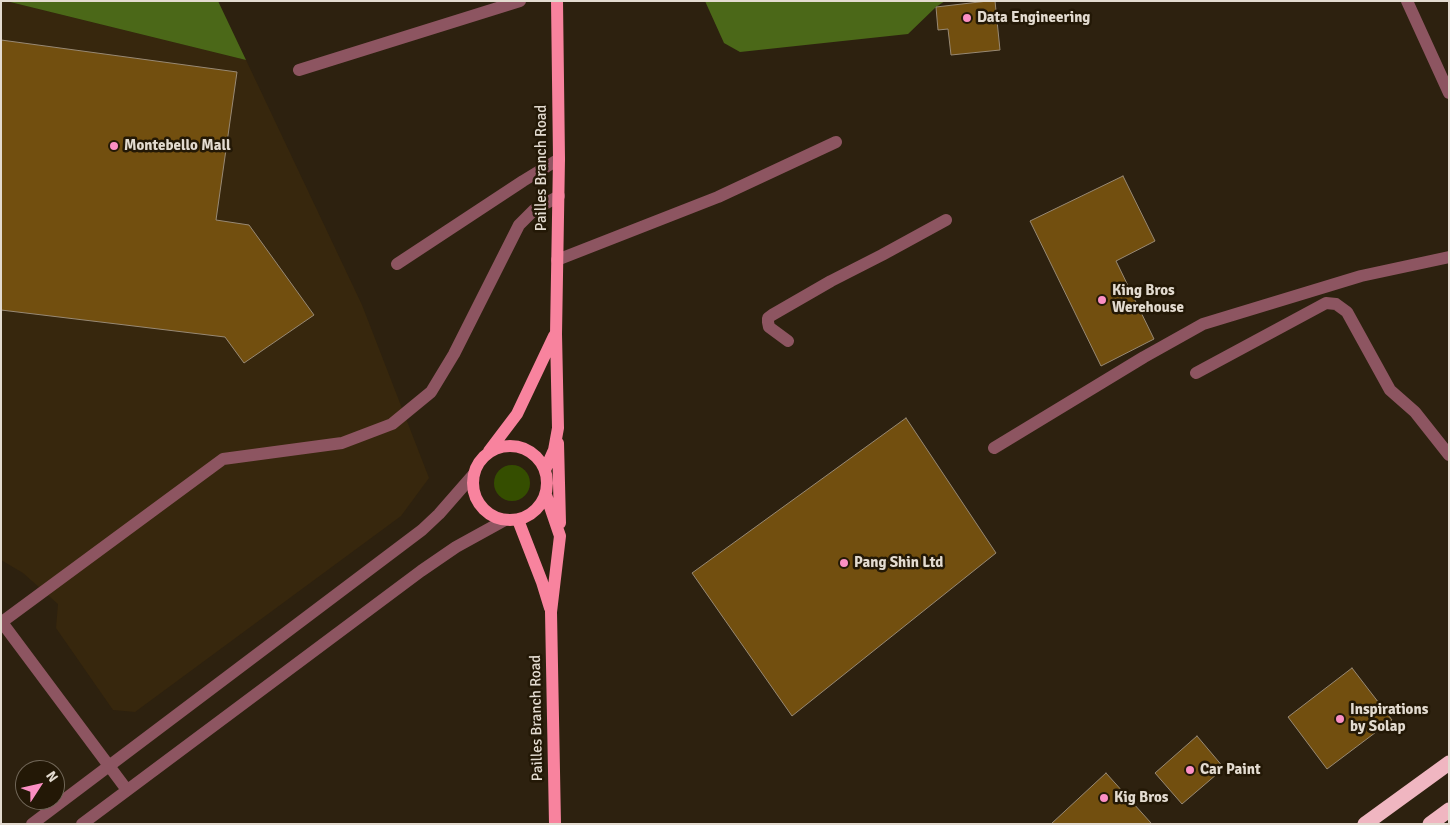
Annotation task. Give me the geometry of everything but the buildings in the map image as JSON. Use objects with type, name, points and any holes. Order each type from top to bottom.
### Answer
[{"type":"highway","points":[[1365,824],[1449,763]]},
{"type":"highway","points":[[1430,824],[1449,810]]},
{"type":"main road","name":"Pailles Branch Road","points":[[545,470],[554,450],[558,428],[556,334],[559,196],[558,1]]},
{"type":"main road","name":"Pailles Branch Road","points":[[487,454],[517,414],[556,334]]},
{"type":"main road","points":[[558,428],[560,536]]},
{"type":"main road","points":[[513,446],[527,450],[538,458],[545,470],[548,483],[546,495],[540,506],[530,515],[511,520],[493,516],[483,509],[476,499],[473,486],[474,474],[479,463],[487,454],[499,448],[513,446]]},
{"type":"main road","name":"Pailles Branch Road","points":[[546,495],[560,536],[551,612],[555,824]]},
{"type":"main road","name":"Pailles Branch Road","points":[[511,520],[542,582],[551,612]]},
{"type":"street","points":[[299,70],[520,1]]},
{"type":"street","points":[[1407,1],[1449,93]]},
{"type":"street","points":[[557,260],[718,198],[836,142]]},
{"type":"street","points":[[397,264],[523,181],[559,160]]},
{"type":"street","points":[[128,790],[2,621],[223,459],[342,443],[392,424],[431,392],[454,354],[519,225],[534,210],[559,196]]},
{"type":"street","points":[[788,341],[769,327],[768,318],[830,281],[882,256],[946,220]]},
{"type":"street","points":[[994,448],[1144,357],[1203,324],[1361,276],[1449,257]]},
{"type":"street","points":[[1196,373],[1326,303],[1336,304],[1347,312],[1390,390],[1415,412],[1449,455]]},
{"type":"street","points":[[32,824],[422,530],[439,514],[474,474]]},
{"type":"street","points":[[82,824],[422,570],[456,547],[511,520]]},
{"type":"shaded area","points":[[1,1],[246,60],[362,305],[429,478],[401,516],[135,712],[113,710],[56,628],[58,604],[23,573],[1,560]]},
{"type":"green space","points":[[6,1],[218,1],[246,60]]},
{"type":"green space","points":[[705,1],[945,1],[936,7],[908,34],[740,52],[724,43]]},
{"type":"green space","points":[[512,465],[519,466],[525,470],[529,476],[529,490],[525,496],[519,500],[512,501],[505,500],[499,496],[495,490],[494,483],[495,476],[499,470],[505,466]]},
{"type":"place","name":"Data Engineering","points":[[967,18]]},
{"type":"place","name":"Montebello Mall","points":[[114,146]]},
{"type":"place","name":"King Bros Werehouse","points":[[1102,300]]},
{"type":"place","name":"Pang Shin Ltd","points":[[844,563]]},
{"type":"place","name":"Inspirations by Solap","points":[[1340,719]]},
{"type":"place","name":"Car Paint","points":[[1190,770]]},
{"type":"place","name":"Kig Bros","points":[[1104,798]]}]
